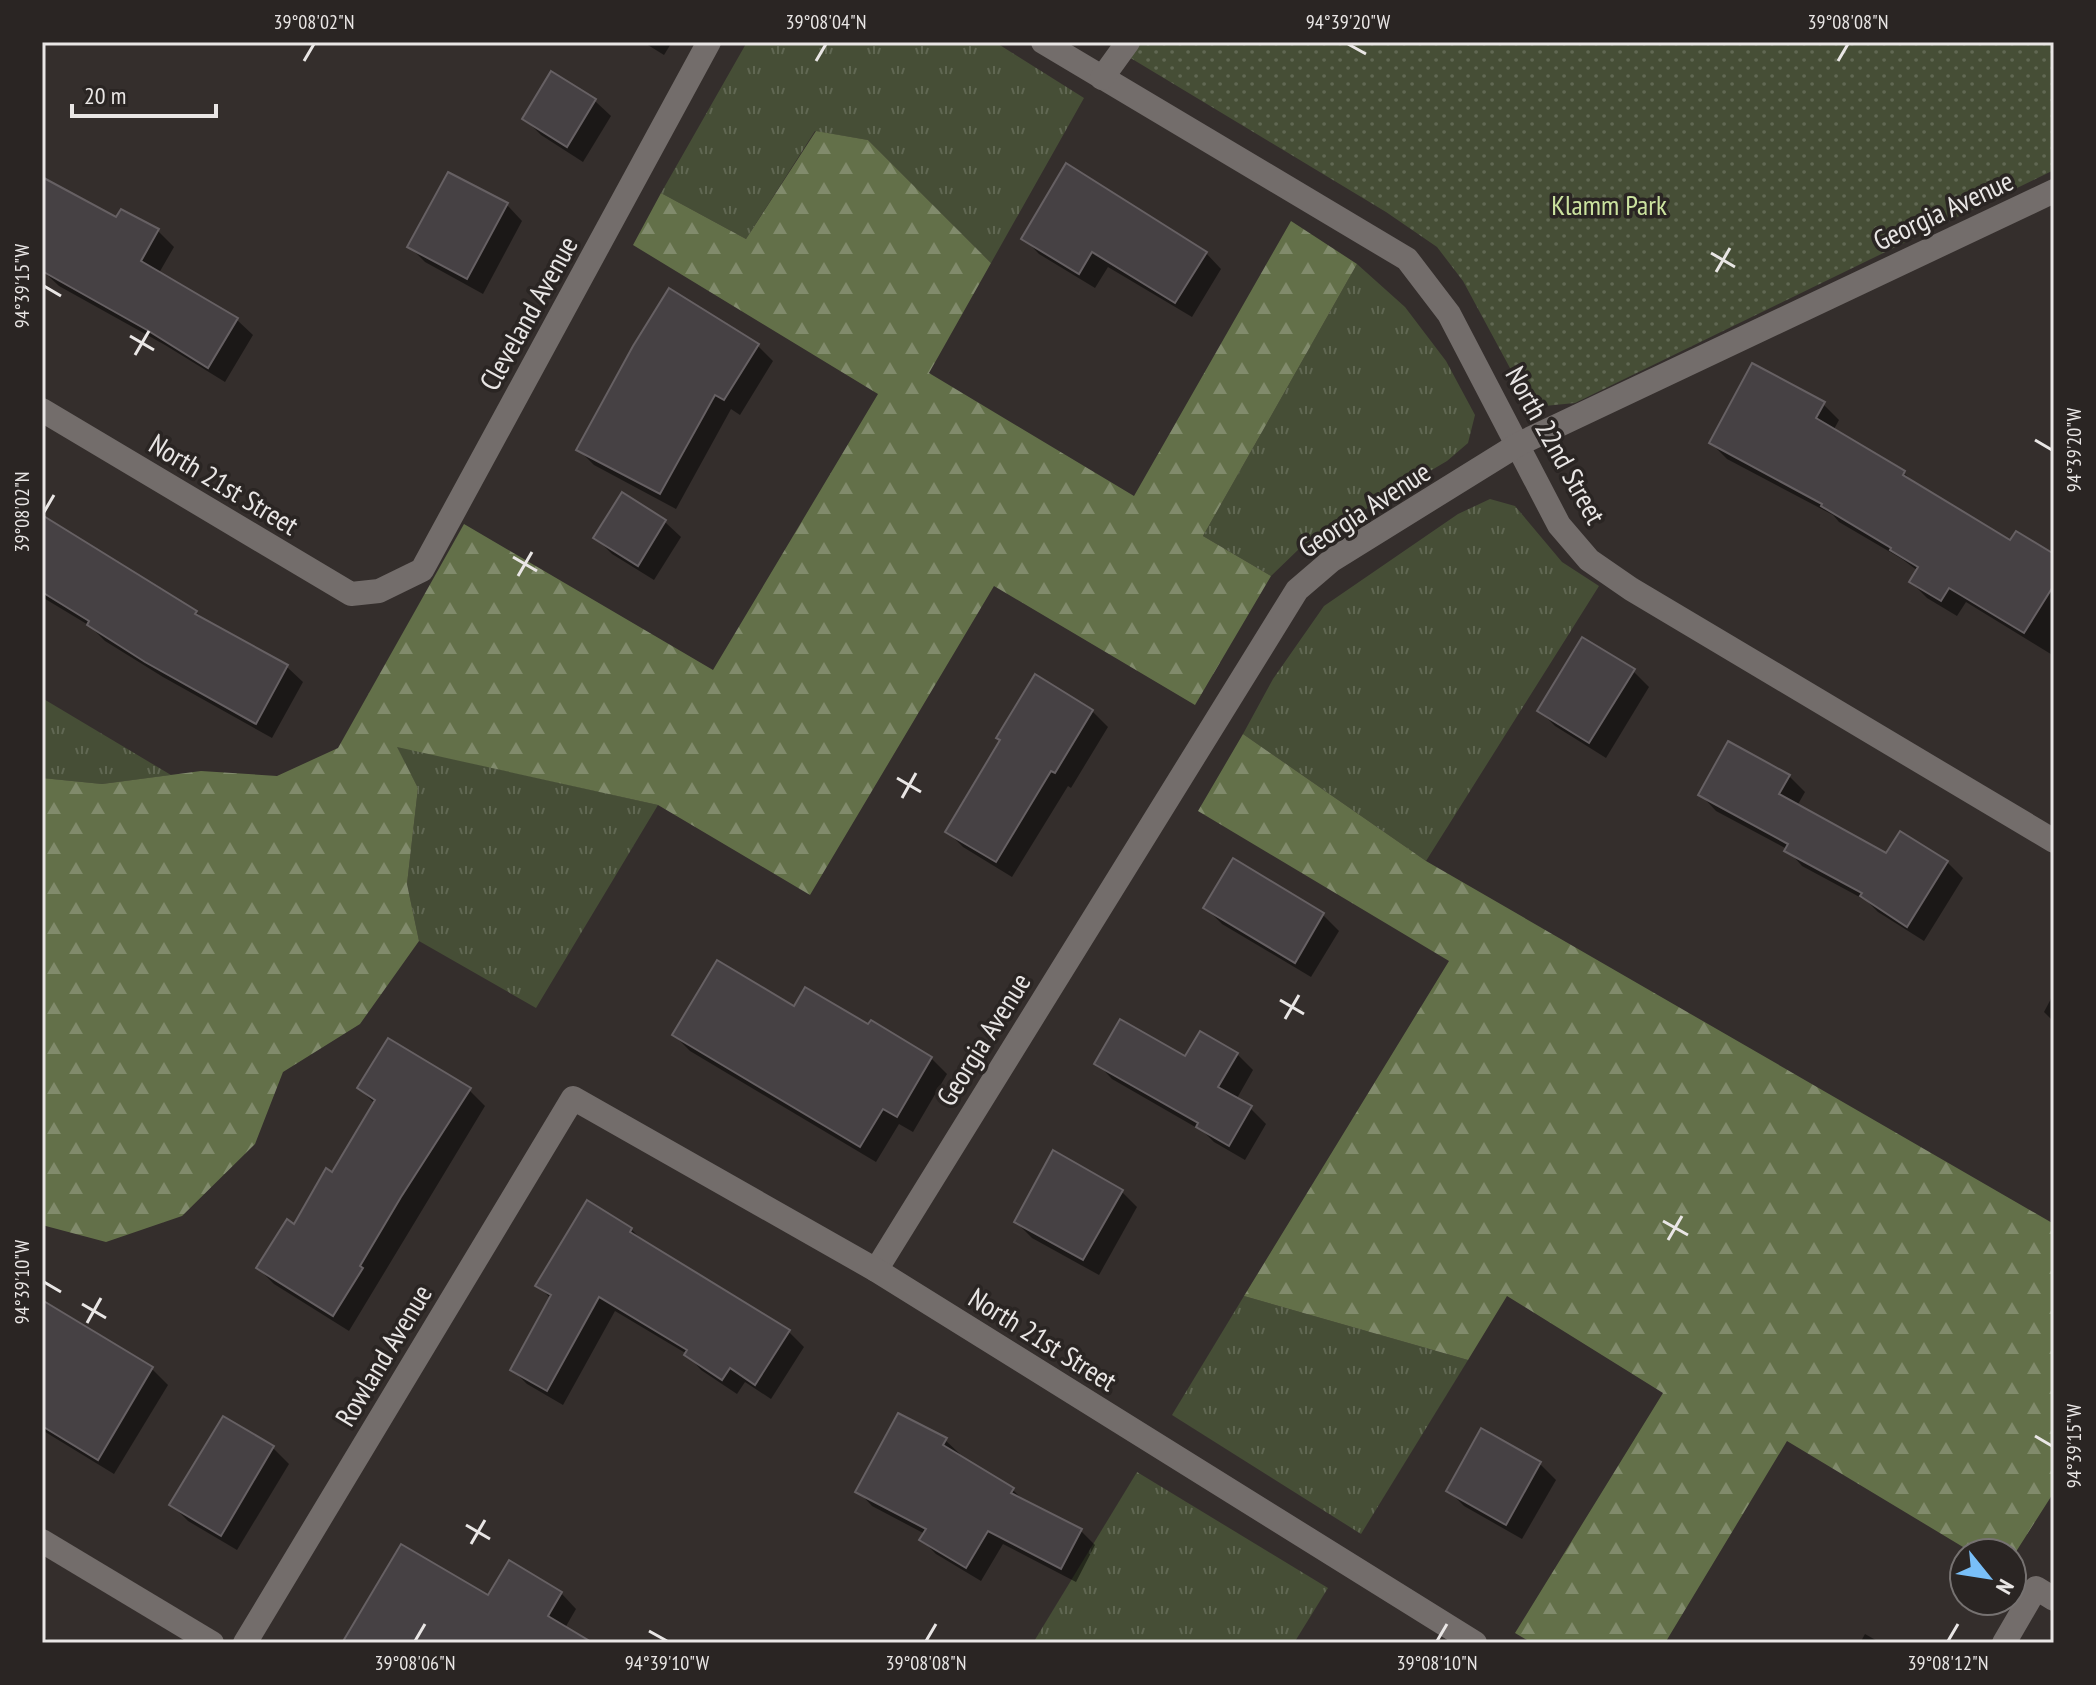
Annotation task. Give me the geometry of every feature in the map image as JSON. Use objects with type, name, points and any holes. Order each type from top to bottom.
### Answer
[{"type":"street","name":"Cleveland Avenue","points":[[379,591],[422,570],[709,42]]},
{"type":"street","name":"North 22nd Street","points":[[1043,42],[1407,259],[1449,314],[1559,525],[1589,560],[1631,589],[2054,841]]},
{"type":"street","points":[[1102,78],[1128,42]]},
{"type":"street","name":"Georgia Avenue","points":[[876,1270],[1297,590],[1332,560],[1519,444],[2054,191]]},
{"type":"street","name":"North 21st Street","points":[[42,410],[321,579],[351,594],[379,591]]},
{"type":"street","name":"North 21st Street","points":[[573,1098],[876,1270],[1475,1643]]},
{"type":"street","name":"Rowland Avenue","points":[[245,1643],[573,1098]]},
{"type":"street","points":[[42,1541],[212,1643]]},
{"type":"street","points":[[2004,1643],[2045,1594]]},
{"type":"green space","points":[[747,42],[995,42],[1084,98],[991,263],[868,140],[815,131],[746,239],[661,193]]},
{"type":"green space","name":"Klamm Park","points":[[1104,42],[2054,42],[2054,170],[1575,403],[1544,406],[1524,394],[1463,281],[1437,247],[1386,212]]},
{"type":"green space","points":[[816,131],[868,140],[991,263],[929,373],[1134,496],[1291,221],[1357,264],[1203,536],[1271,576],[1195,705],[994,586],[810,895],[658,805],[397,747],[418,788],[407,884],[419,941],[360,1024],[283,1072],[255,1144],[182,1216],[106,1242],[42,1225],[42,778],[102,784],[201,771],[277,776],[338,748],[464,524],[713,670],[878,394],[633,245],[661,193],[746,239]]},
{"type":"green space","points":[[1357,264],[1405,307],[1446,361],[1475,415],[1468,443],[1447,461],[1300,548],[1271,576],[1203,536]]},
{"type":"green space","points":[[1490,499],[1515,506],[1562,562],[1599,586],[1426,861],[1243,734],[1273,679],[1324,606],[1458,514]]},
{"type":"green space","points":[[42,698],[171,775],[102,784],[42,778]]},
{"type":"green space","points":[[1243,734],[1426,861],[2054,1224],[2054,1492],[2025,1537],[1948,1538],[1787,1441],[1665,1643],[1532,1643],[1515,1633],[1663,1393],[1507,1296],[1468,1360],[1244,1296],[1449,961],[1198,811]]},
{"type":"green space","points":[[396,746],[658,805],[536,1008],[419,941],[407,884],[418,788]]},
{"type":"green space","points":[[1244,1296],[1468,1360],[1361,1534],[1172,1415]]},
{"type":"green space","points":[[1137,1472],[1328,1588],[1294,1643],[1033,1643]]},
{"type":"building","points":[[551,71],[596,99],[567,147],[522,119]]},
{"type":"building","points":[[1066,163],[1207,252],[1175,303],[1092,252],[1079,274],[1021,239]]},
{"type":"building","points":[[448,172],[508,203],[467,279],[407,247]]},
{"type":"building","points":[[42,177],[116,217],[121,209],[159,229],[141,261],[238,318],[208,368],[42,271]]},
{"type":"building","points":[[669,288],[759,344],[724,400],[715,395],[660,494],[576,450]]},
{"type":"building","points":[[1752,363],[1825,402],[1816,418],[1905,471],[1903,475],[2010,540],[2016,531],[2054,554],[2054,585],[2024,633],[1949,588],[1941,601],[1909,582],[1918,567],[1891,548],[1822,504],[1709,443]]},
{"type":"building","points":[[622,492],[666,520],[638,566],[593,538]]},
{"type":"building","points":[[42,515],[197,611],[195,614],[288,665],[256,724],[145,662],[87,625],[89,621],[42,592]]},
{"type":"building","points":[[1582,637],[1635,669],[1589,743],[1537,711]]},
{"type":"building","points":[[1035,674],[1093,710],[1055,773],[1051,771],[996,862],[945,832]]},
{"type":"building","points":[[1728,741],[1790,775],[1779,794],[1886,853],[1900,831],[1948,861],[1907,927],[1860,896],[1862,893],[1784,851],[1788,844],[1698,795]]},
{"type":"building","points":[[1233,858],[1324,913],[1295,963],[1203,908]]},
{"type":"building","points":[[717,960],[794,1006],[805,987],[868,1024],[871,1020],[932,1057],[897,1117],[883,1109],[860,1147],[672,1035]]},
{"type":"building","points":[[1120,1019],[1185,1056],[1200,1031],[1238,1053],[1218,1087],[1252,1106],[1229,1146],[1196,1127],[1198,1123],[1094,1064]]},
{"type":"building","points":[[388,1038],[471,1088],[401,1197],[333,1316],[256,1268],[287,1219],[294,1224],[326,1168],[332,1172],[375,1100],[357,1088]]},
{"type":"building","points":[[1053,1150],[1123,1190],[1083,1260],[1014,1222]]},
{"type":"building","points":[[587,1200],[632,1228],[630,1232],[790,1330],[755,1385],[730,1368],[722,1380],[684,1355],[687,1350],[599,1297],[547,1391],[510,1370],[551,1295],[535,1286]]},
{"type":"building","points":[[42,1300],[153,1367],[98,1460],[42,1426]]},
{"type":"building","points":[[898,1413],[947,1438],[943,1445],[1014,1488],[1011,1493],[1082,1529],[1061,1569],[988,1531],[966,1568],[919,1540],[926,1529],[855,1492]]},
{"type":"building","points":[[223,1416],[274,1446],[221,1536],[169,1505]]},
{"type":"building","points":[[1481,1428],[1541,1462],[1506,1525],[1446,1491]]},
{"type":"building","points":[[401,1544],[488,1595],[509,1560],[562,1592],[548,1616],[593,1643],[342,1643]]}]
